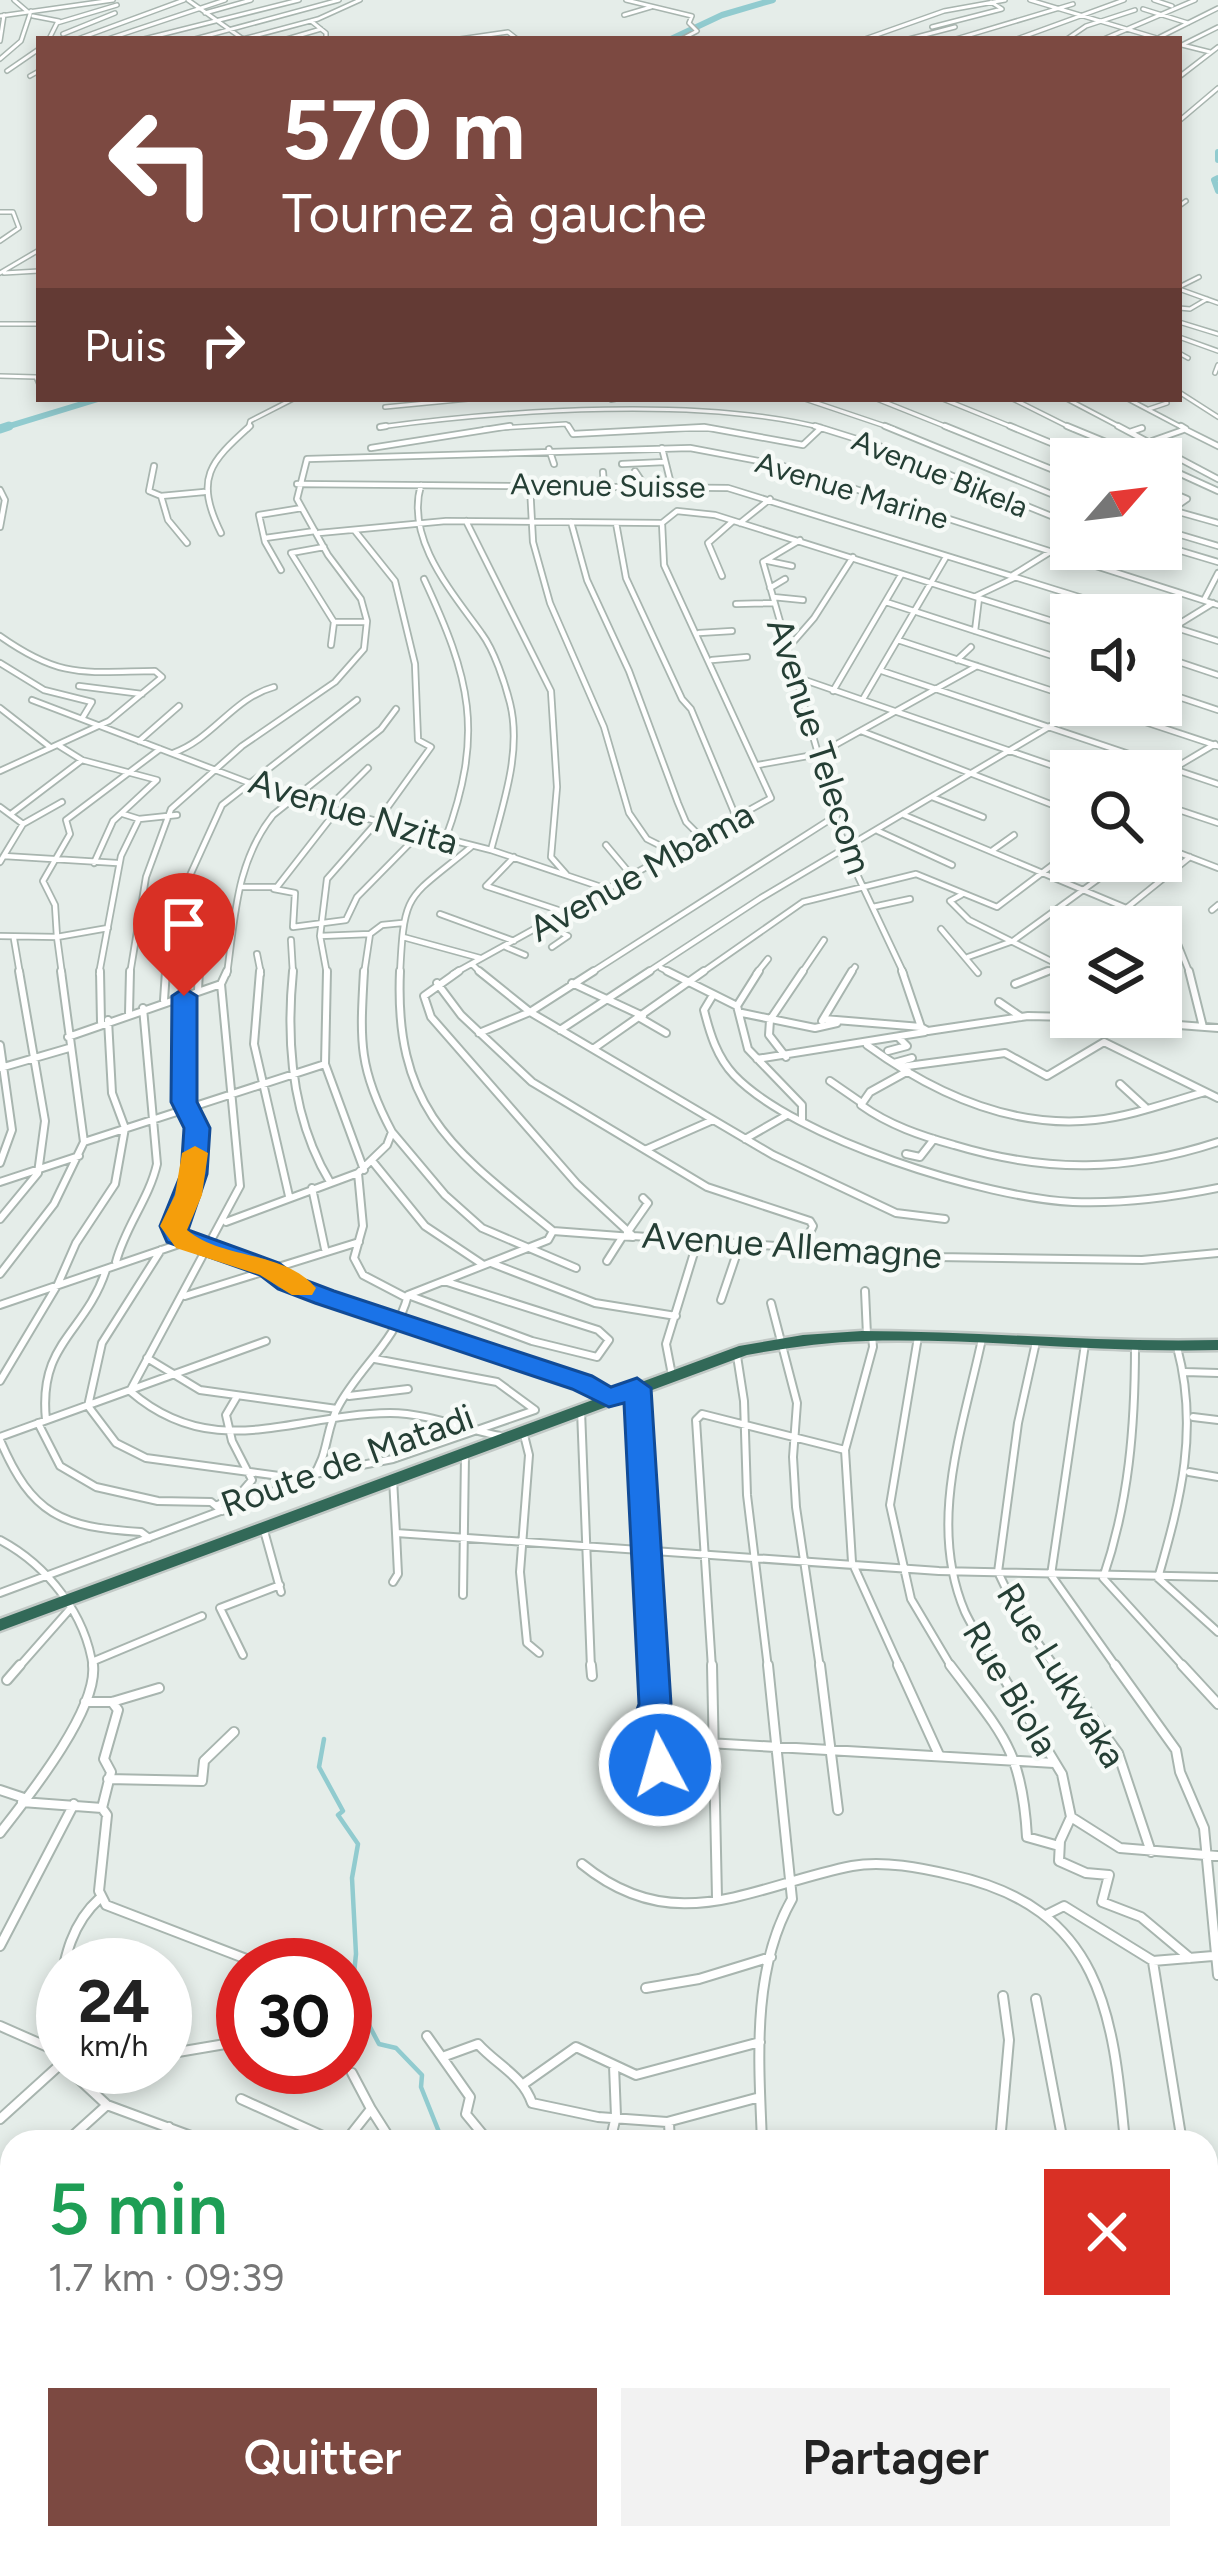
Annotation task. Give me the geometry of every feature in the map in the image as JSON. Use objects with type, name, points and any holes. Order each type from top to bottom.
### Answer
[{"type":"highway","name":"Route de Matadi","points":[[0,1625],[67,1606],[263,1527],[736,1352],[782,1342],[869,1335],[1135,1347],[1218,1345]]},
{"type":"street","points":[[14,0],[31,13],[60,22]]},
{"type":"street","points":[[87,36],[186,0],[239,36]]},
{"type":"street","points":[[115,36],[225,0]]},
{"type":"street","points":[[154,36],[299,0]]},
{"type":"street","points":[[207,36],[339,0]]},
{"type":"street","points":[[254,36],[313,20],[360,0]]},
{"type":"street","points":[[873,36],[916,20],[1005,0]]},
{"type":"street","points":[[1030,0],[1149,36]]},
{"type":"street","points":[[1027,36],[1124,0]]},
{"type":"street","points":[[1154,0],[1175,8]]},
{"type":"street","points":[[1110,36],[1195,0]]},
{"type":"street","points":[[205,13],[248,1],[269,17]]},
{"type":"street","points":[[616,6],[632,1],[692,16],[689,22],[697,30],[687,36]]},
{"type":"street","points":[[917,36],[1002,9],[989,1]]},
{"type":"street","points":[[0,41],[2,15],[115,2]]},
{"type":"street","points":[[51,36],[60,22],[115,2]]},
{"type":"street","points":[[1040,4],[1044,13]]},
{"type":"street","points":[[964,36],[1073,4]]},
{"type":"street","points":[[304,10],[317,5]]},
{"type":"street","points":[[624,15],[654,6]]},
{"type":"street","points":[[1160,36],[1218,8]]},
{"type":"street","points":[[1143,9],[1188,22]]},
{"type":"street","points":[[304,10],[324,36]]},
{"type":"street","points":[[1072,36],[1099,21],[1135,10]]},
{"type":"street","points":[[0,59],[21,41],[31,13]]},
{"type":"street","points":[[69,36],[63,34],[115,14]]},
{"type":"street","points":[[916,20],[935,28],[955,27]]},
{"type":"street","points":[[947,23],[974,36]]},
{"type":"street","points":[[142,25],[160,34]]},
{"type":"street","points":[[995,26],[1018,36]]},
{"type":"street","points":[[1182,44],[1218,27]]},
{"type":"street","points":[[297,36],[321,29]]},
{"type":"street","points":[[481,36],[509,32],[514,36]]},
{"type":"street","points":[[1182,44],[1210,52]]},
{"type":"street","points":[[1182,75],[1218,46]]},
{"type":"street","points":[[8,71],[36,51]]},
{"type":"street","points":[[30,76],[36,73]]},
{"type":"street","points":[[1182,119],[1218,88]]},
{"type":"street","points":[[1182,204],[1186,201]]},
{"type":"street","points":[[0,212],[13,212],[19,228],[0,241]]},
{"type":"street","points":[[0,274],[36,252]]},
{"type":"street","points":[[0,265],[8,268]]},
{"type":"street","points":[[0,274],[36,271]]},
{"type":"street","points":[[1182,286],[1199,277]]},
{"type":"street","points":[[1182,289],[1218,303]]},
{"type":"street","points":[[1182,308],[1207,299]]},
{"type":"street","points":[[0,324],[36,323]]},
{"type":"street","points":[[1182,323],[1218,334]]},
{"type":"street","points":[[1182,338],[1218,351]]},
{"type":"street","points":[[1182,355],[1188,358]]},
{"type":"street","points":[[1215,374],[1218,364]]},
{"type":"street","points":[[0,376],[36,377]]},
{"type":"street","points":[[1182,394],[1218,417]]},
{"type":"street","points":[[221,533],[204,492],[210,462],[250,428],[250,421],[287,402]]},
{"type":"street","points":[[386,406],[433,402]]},
{"type":"street","points":[[814,402],[928,441],[1050,493]]},
{"type":"street","points":[[884,402],[1050,469]]},
{"type":"street","points":[[950,402],[1050,443]]},
{"type":"street","points":[[1018,402],[1093,438]]},
{"type":"street","points":[[1072,402],[1141,438]]},
{"type":"street","points":[[1134,402],[1218,446]]},
{"type":"street","points":[[1149,409],[1167,403]]},
{"type":"street","name":"Avenue Bikela","points":[[380,427],[490,414],[675,408],[773,417],[924,463],[1050,518]]},
{"type":"street","points":[[371,448],[462,430],[548,424],[566,424],[573,434],[704,427],[802,445],[821,428]]},
{"type":"street","points":[[1130,432],[1142,428]]},
{"type":"street","points":[[1161,438],[1186,430]]},
{"type":"street","name":"Avenue Marine","points":[[297,484],[309,459],[685,447],[780,465],[1216,604]]},
{"type":"street","points":[[662,448],[671,484]]},
{"type":"street","points":[[548,449],[554,464]]},
{"type":"street","points":[[1182,459],[1218,478]]},
{"type":"street","points":[[622,464],[665,462]]},
{"type":"street","points":[[154,466],[149,491],[161,496],[204,492]]},
{"type":"street","points":[[635,471],[643,483]]},
{"type":"street","points":[[603,472],[604,484]]},
{"type":"street","points":[[555,475],[556,486]]},
{"type":"street","points":[[1182,475],[1218,491]]},
{"type":"street","name":"Avenue Suisse","points":[[297,484],[451,489],[643,483],[740,490],[1071,594]]},
{"type":"street","points":[[129,1013],[130,960],[154,841],[167,817],[185,795],[274,722],[351,668],[364,645],[367,622],[352,579],[324,547],[302,508],[297,484]]},
{"type":"street","points":[[421,485],[415,505],[417,522],[466,617],[486,640],[510,701],[511,775],[491,850]]},
{"type":"street","points":[[530,486],[533,542],[550,603],[604,727],[629,813],[647,839],[674,852]]},
{"type":"street","points":[[0,490],[5,500],[0,527]]},
{"type":"street","points":[[161,496],[168,520],[187,543]]},
{"type":"street","points":[[722,576],[707,543],[729,522],[739,522],[770,499]]},
{"type":"street","points":[[280,571],[259,514],[302,508]]},
{"type":"street","points":[[265,538],[417,522],[662,523],[681,510],[800,540],[1050,621]]},
{"type":"street","points":[[1182,513],[1218,524]]},
{"type":"street","points":[[466,521],[550,687],[556,787],[551,857],[567,875]]},
{"type":"street","points":[[572,522],[574,548],[598,610],[631,675],[686,822],[701,837]]},
{"type":"street","points":[[616,523],[626,578],[682,699],[692,709],[736,817]]},
{"type":"street","name":"Avenue Mbama","points":[[437,983],[771,799],[712,660],[664,565],[662,523]]},
{"type":"street","points":[[355,531],[395,581],[415,664],[418,740],[431,747],[377,822],[326,879],[320,937],[328,962],[325,1064],[361,1172],[363,1226],[355,1258],[364,1275],[408,1297],[532,1341],[597,1358],[609,1340],[598,1330],[441,1280]]},
{"type":"street","points":[[1182,535],[1218,546]]},
{"type":"street","points":[[764,560],[800,540]]},
{"type":"street","points":[[324,547],[291,553],[334,622],[332,645]]},
{"type":"street","points":[[977,598],[1050,549]]},
{"type":"street","points":[[1182,551],[1218,562]]},
{"type":"street","points":[[863,699],[946,556]]},
{"type":"street","points":[[788,644],[853,557]]},
{"type":"street","points":[[764,560],[792,566]]},
{"type":"street","name":"Avenue Telecom","points":[[764,560],[846,851],[910,987],[924,1029]]},
{"type":"street","points":[[833,691],[902,573]]},
{"type":"street","points":[[1204,600],[1218,573]]},
{"type":"street","points":[[424,579],[460,656],[468,736],[469,758],[445,840]]},
{"type":"street","points":[[770,588],[784,579]]},
{"type":"street","points":[[975,631],[977,598]]},
{"type":"street","points":[[736,604],[802,600]]},
{"type":"street","points":[[886,602],[1050,655]]},
{"type":"street","points":[[1182,623],[1216,604]]},
{"type":"street","points":[[334,622],[367,622]]},
{"type":"street","points":[[1182,630],[1218,641]]},
{"type":"street","points":[[699,633],[732,631]]},
{"type":"street","points":[[0,636],[36,661],[65,672],[161,673],[160,681],[100,725],[4,769],[0,761]]},
{"type":"street","points":[[898,640],[1050,690]]},
{"type":"street","points":[[957,659],[970,647]]},
{"type":"street","points":[[712,660],[747,657]]},
{"type":"street","points":[[0,663],[44,690],[92,703],[83,717],[32,700]]},
{"type":"street","points":[[1182,665],[1218,675]]},
{"type":"street","points":[[758,765],[819,754],[977,667]]},
{"type":"street","points":[[882,671],[1116,750]]},
{"type":"street","points":[[793,676],[1050,765]]},
{"type":"street","points":[[80,686],[142,694]]},
{"type":"street","points":[[169,753],[187,750],[202,739],[247,695],[274,687]]},
{"type":"street","points":[[1182,699],[1218,710]]},
{"type":"street","points":[[164,1002],[173,910],[217,811],[357,700]]},
{"type":"street","points":[[139,741],[179,706]]},
{"type":"street","points":[[0,708],[53,746],[82,760],[157,780],[103,835],[94,863]]},
{"type":"street","points":[[68,1037],[226,979],[240,887],[260,831],[381,728],[396,709]]},
{"type":"street","name":"Avenue Nzita","points":[[83,717],[294,800],[491,850],[610,890]]},
{"type":"street","points":[[1158,726],[1216,744]]},
{"type":"street","points":[[560,1030],[760,898],[1049,727]]},
{"type":"street","points":[[861,731],[1050,804]]},
{"type":"street","points":[[1182,763],[1216,744]]},
{"type":"street","points":[[0,1274],[54,1204],[84,1142],[55,905],[41,886],[70,833],[66,820],[160,749]]},
{"type":"street","points":[[11,814],[82,760]]},
{"type":"street","points":[[274,889],[368,768]]},
{"type":"street","points":[[1182,772],[1218,784]]},
{"type":"street","points":[[932,796],[983,817]]},
{"type":"street","points":[[62,802],[23,824],[2,859],[117,863]]},
{"type":"street","points":[[0,807],[23,824]]},
{"type":"street","points":[[1182,811],[1218,823]]},
{"type":"street","points":[[123,814],[139,819],[177,815]]},
{"type":"street","points":[[478,1033],[530,1012],[837,815]]},
{"type":"street","points":[[904,815],[1121,906]]},
{"type":"street","points":[[0,1382],[58,1284],[62,1268],[116,1184],[125,1128],[116,1115],[96,979],[121,845],[139,819]]},
{"type":"street","points":[[878,831],[952,865]]},
{"type":"street","points":[[240,887],[295,893],[293,927],[348,918],[358,897],[420,833]]},
{"type":"street","points":[[991,851],[1014,835]]},
{"type":"street","points":[[605,845],[632,876]]},
{"type":"street","points":[[470,847],[412,896],[403,923],[401,1047],[421,1102],[481,1173],[553,1231],[627,1236]]},
{"type":"street","points":[[1182,854],[1218,868]]},
{"type":"street","points":[[514,857],[486,886],[567,913]]},
{"type":"street","points":[[1129,906],[1190,857]]},
{"type":"street","points":[[593,1049],[803,902],[921,875],[997,907],[1050,867]]},
{"type":"street","points":[[968,957],[1013,941],[1096,882]]},
{"type":"street","points":[[964,895],[950,901],[960,913],[1050,960]]},
{"type":"street","points":[[873,907],[910,899]]},
{"type":"street","points":[[140,920],[203,904],[198,992]]},
{"type":"street","points":[[440,914],[514,941]]},
{"type":"street","points":[[320,937],[370,934],[382,925],[403,923]]},
{"type":"street","points":[[545,924],[568,936],[552,947]]},
{"type":"street","points":[[0,936],[57,938],[109,928]]},
{"type":"street","points":[[940,929],[978,973]]},
{"type":"street","points":[[370,934],[364,964],[361,1052],[373,1096],[392,1132],[459,1210],[482,1228],[576,1268]]},
{"type":"street","points":[[403,937],[481,958]]},
{"type":"street","points":[[0,1219],[37,1170],[45,1121],[14,939]]},
{"type":"street","points":[[291,940],[296,962],[287,1025],[317,1154],[330,1182]]},
{"type":"street","points":[[786,1057],[769,1035],[770,1020],[824,940]]},
{"type":"street","points":[[503,946],[525,955]]},
{"type":"street","points":[[1182,949],[1203,1027]]},
{"type":"street","points":[[257,954],[262,981],[254,1044],[289,1196]]},
{"type":"street","points":[[768,958],[742,992],[742,1039],[802,1105],[802,1120]]},
{"type":"street","points":[[472,964],[530,1012],[745,1139],[896,1213],[945,1219]]},
{"type":"street","points":[[660,967],[740,1010],[770,1020],[815,1028],[838,1023]]},
{"type":"street","points":[[815,1028],[855,967]]},
{"type":"street","points":[[1015,984],[1050,969]]},
{"type":"street","points":[[437,983],[478,1033],[532,1082],[725,1196],[810,1222],[813,1226],[802,1251]]},
{"type":"street","name":"Avenue Allemagne","points":[[437,983],[424,996],[431,1017],[627,1236],[802,1251],[1055,1260],[1218,1253]]},
{"type":"street","points":[[572,983],[666,1033]]},
{"type":"street","points":[[130,1391],[241,1186],[221,984]]},
{"type":"street","points":[[713,995],[704,1010],[718,1058],[743,1088],[787,1115],[900,1165],[1004,1194],[1117,1204],[1218,1188]]},
{"type":"street","points":[[184,996],[182,1057],[187,1108],[197,1128],[194,1174],[173,1226],[185,1242]]},
{"type":"street","points":[[999,1002],[1008,1004],[1021,1018]]},
{"type":"street","points":[[143,1009],[157,1164],[152,1186],[123,1235],[121,1253],[61,1338],[43,1388],[42,1422],[60,1466],[96,1487],[166,1502],[202,1501],[220,1508]]},
{"type":"street","points":[[824,1019],[924,1029],[1050,1017]]},
{"type":"street","points":[[1182,1025],[1218,1028]]},
{"type":"street","points":[[757,1059],[867,1045],[924,1029]]},
{"type":"street","points":[[888,1051],[907,1046],[900,1039]]},
{"type":"street","points":[[901,1067],[1005,1053],[1047,1076],[1104,1042],[1218,1098]]},
{"type":"street","points":[[867,1045],[992,1112],[1089,1120],[1205,1092]]},
{"type":"street","points":[[0,1046],[12,1130],[0,1163]]},
{"type":"street","points":[[2,1067],[69,1048]]},
{"type":"street","points":[[860,1101],[912,1058]]},
{"type":"street","points":[[84,1142],[325,1064]]},
{"type":"street","points":[[830,1081],[869,1111],[934,1139],[1030,1167],[1087,1170],[1149,1164],[1218,1142]]},
{"type":"street","points":[[1120,1084],[1145,1107]]},
{"type":"street","points":[[745,1139],[787,1115]]},
{"type":"street","points":[[647,1149],[712,1120]]},
{"type":"street","points":[[224,1224],[361,1172],[392,1132]]},
{"type":"street","points":[[906,1154],[920,1157],[934,1139]]},
{"type":"street","points":[[0,1182],[79,1156]]},
{"type":"street","points":[[373,1162],[424,1226],[485,1263],[596,1303],[676,1316]]},
{"type":"street","points":[[313,1188],[326,1251]]},
{"type":"street","points":[[607,1261],[648,1204],[643,1198]]},
{"type":"street","points":[[408,1297],[548,1240],[553,1231]]},
{"type":"street","points":[[0,1305],[185,1242],[270,1269],[288,1283],[403,1324],[582,1382],[609,1398]]},
{"type":"street","points":[[182,1298],[359,1242]]},
{"type":"street","points":[[672,1375],[666,1344],[698,1244]]},
{"type":"street","points":[[721,1300],[739,1247]]},
{"type":"street","points":[[88,1406],[103,1343],[161,1250]]},
{"type":"street","points":[[865,1291],[873,1347],[844,1450],[852,1562],[939,1755]]},
{"type":"street","points":[[312,1477],[328,1457],[335,1413],[403,1324],[408,1297]]},
{"type":"street","points":[[771,1303],[770,1324],[782,1342],[799,1416],[793,1461],[803,1561],[835,1750],[838,1810]]},
{"type":"street","points":[[918,1337],[910,1411],[890,1505],[902,1565],[920,1616],[1017,1762],[1024,1782],[1027,1837],[1059,1846]]},
{"type":"street","name":"Rue Biola","points":[[982,1339],[944,1511],[954,1571],[966,1614],[1062,1774],[1071,1817]]},
{"type":"street","points":[[148,1538],[141,1532],[76,1522],[38,1502],[15,1476],[0,1438],[266,1341]]},
{"type":"street","name":"Rue Lukwaka","points":[[1036,1342],[1018,1423],[998,1572],[1020,1618],[1118,1753],[1146,1852]]},
{"type":"street","points":[[1085,1344],[1051,1575],[1176,1750],[1213,1856],[1213,1956],[1218,1976]]},
{"type":"street","points":[[1103,1578],[1120,1534],[1127,1486],[1135,1347]]},
{"type":"street","points":[[1158,1578],[1189,1472],[1193,1417],[1178,1347]]},
{"type":"street","points":[[736,1352],[754,1558],[778,1747],[779,1805],[792,1870],[787,1885],[792,1899],[781,1916],[761,2004],[761,2130]]},
{"type":"street","points":[[146,1357],[200,1390],[335,1413],[407,1414],[504,1437]]},
{"type":"street","points":[[0,1593],[220,1508],[312,1477],[393,1459],[535,1408],[497,1382],[375,1359]]},
{"type":"street","points":[[1185,1372],[1218,1373]]},
{"type":"street","points":[[637,1388],[655,1704],[648,1721],[656,1740],[664,1808]]},
{"type":"street","points":[[345,1397],[408,1389]]},
{"type":"street","points":[[130,1391],[166,1422],[231,1430],[287,1430],[335,1413]]},
{"type":"street","points":[[220,1508],[248,1487],[249,1469],[226,1415],[236,1398]]},
{"type":"street","points":[[88,1406],[116,1443],[146,1457],[188,1466],[249,1469],[270,1476],[312,1477]]},
{"type":"street","points":[[581,1408],[592,1676]]},
{"type":"street","points":[[717,1898],[717,1747],[696,1420],[702,1414],[844,1450]]},
{"type":"street","points":[[1193,1417],[1218,1420]]},
{"type":"street","points":[[522,1430],[529,1455],[520,1608],[526,1643],[539,1652]]},
{"type":"street","points":[[463,1595],[464,1452]]},
{"type":"street","points":[[1189,1472],[1218,1477]]},
{"type":"street","points":[[393,1478],[398,1574],[393,1582]]},
{"type":"street","points":[[243,1655],[220,1608],[280,1588],[263,1527]]},
{"type":"street","points":[[396,1533],[954,1571],[1103,1578],[1218,1577]]},
{"type":"street","points":[[0,1540],[32,1559],[67,1606],[94,1661],[95,1684],[0,1833]]},
{"type":"street","points":[[1103,1578],[1218,1704]]},
{"type":"street","points":[[1158,1578],[1218,1632]]},
{"type":"street","points":[[8,1680],[67,1606]]},
{"type":"street","points":[[94,1661],[202,1616]]},
{"type":"street","points":[[85,1702],[112,1702],[159,1688]]},
{"type":"street","points":[[102,1808],[111,1772],[104,1759],[118,1710],[112,1702]]},
{"type":"street","points":[[108,1778],[202,1781],[205,1761],[234,1732]]},
{"type":"street","points":[[656,1740],[1054,1763]]},
{"type":"street","points":[[0,1790],[23,1800],[102,1808],[107,1814],[100,1898],[76,1923],[71,1938]]},
{"type":"street","points":[[0,1946],[74,1804]]},
{"type":"street","points":[[1190,1958],[1141,1917],[1102,1902],[1109,1875],[1065,1865],[1059,1861],[1059,1846],[1071,1817],[1091,1826],[1115,1847],[1213,1856]]},
{"type":"street","points":[[1204,1828],[1218,1829]]},
{"type":"street","points":[[582,1864],[602,1885],[637,1901],[685,1904],[787,1885],[848,1867],[936,1869],[980,1880],[1046,1915],[1103,1995],[1123,2130]]},
{"type":"street","points":[[100,1898],[142,1922],[216,1949]]},
{"type":"street","points":[[1046,1915],[1064,1906],[1153,1961],[1213,1956]]},
{"type":"street","points":[[646,1988],[699,1979],[771,1957]]},
{"type":"street","points":[[1153,1961],[1180,2130]]},
{"type":"street","points":[[1001,2130],[1009,2040],[1004,1996]]},
{"type":"street","points":[[1036,1999],[1061,2130]]},
{"type":"street","points":[[0,2026],[36,2042]]},
{"type":"street","points":[[427,2036],[470,2097],[466,2114],[479,2130]]},
{"type":"street","points":[[526,2083],[576,2047],[614,2066],[648,2074],[760,2042]]},
{"type":"street","points":[[445,2056],[478,2044],[497,2065],[526,2083]]},
{"type":"street","points":[[613,2130],[614,2066]]},
{"type":"street","points":[[526,2083],[527,2097],[541,2108],[669,2122],[760,2097]]},
{"type":"street","points":[[0,2119],[36,2088]]},
{"type":"street","points":[[96,2094],[107,2104],[178,2130]]},
{"type":"street","points":[[363,2094],[384,2130]]},
{"type":"street","points":[[241,2098],[313,2130]]},
{"type":"street","points":[[78,2130],[107,2104]]},
{"type":"street","points":[[351,2130],[371,2109]]},
{"type":"street","points":[[669,2122],[669,2130]]},
{"type":"street","points":[[166,2130],[169,2126]]},
{"type":"waterway","points":[[677,36],[722,15],[773,0]]},
{"type":"waterway","points":[[1218,152],[1218,160]]},
{"type":"waterway","points":[[1218,178],[1214,180],[1218,191]]},
{"type":"waterway","points":[[9,426],[0,429],[88,402]]},
{"type":"waterway","points":[[324,1739],[319,1767],[343,1811],[338,1815],[358,1844],[352,1878],[356,1954],[352,1993],[379,2044],[396,2048],[422,2075],[421,2087],[438,2130]]},
{"type":"slow traffic","points":[[195,1153],[189,1195],[173,1226],[175,1233],[185,1242],[270,1269],[302,1288]]},
{"type":"route","points":[[184,996],[184,1102],[197,1128],[189,1195],[173,1226],[177,1236],[270,1269],[288,1283],[361,1311],[582,1382],[609,1398],[637,1388],[655,1704],[648,1721],[660,1765]]}]
